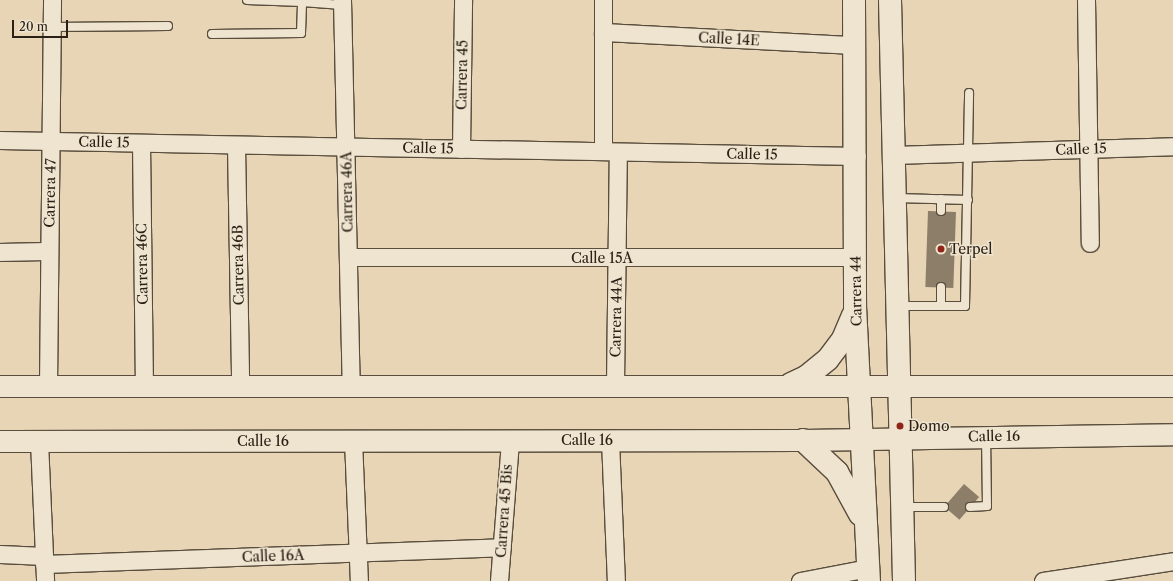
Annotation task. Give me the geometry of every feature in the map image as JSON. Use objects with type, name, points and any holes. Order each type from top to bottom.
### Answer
[{"type":"main road","name":"Carrera 44","points":[[854,0],[856,156],[855,306],[865,533],[869,575]]},
{"type":"main road","points":[[890,0],[893,155],[896,198],[904,581]]},
{"type":"main road","points":[[790,384],[813,372],[832,354],[847,331],[855,306]]},
{"type":"main road","points":[[804,440],[822,454],[844,481],[857,506],[865,533]]},
{"type":"street","name":"Carrera 47","points":[[48,386],[52,0]]},
{"type":"street","name":"Carrera 45","points":[[461,149],[463,0]]},
{"type":"street","name":"Carrera 44A","points":[[603,0],[603,32],[617,258],[615,385]]},
{"type":"street","points":[[1086,0],[1090,243]]},
{"type":"street","name":"Carrera 46A","points":[[342,2],[351,384]]},
{"type":"street","name":"Calle 14E","points":[[603,32],[855,45]]},
{"type":"street","name":"Calle 15","points":[[0,140],[856,156]]},
{"type":"street","name":"Carrera 46C","points":[[141,143],[144,386]]},
{"type":"street","name":"Carrera 46B","points":[[236,145],[240,385]]},
{"type":"street","name":"Calle 15","points":[[893,155],[1173,146]]},
{"type":"street","points":[[0,252],[49,251]]},
{"type":"street","name":"Calle 15A","points":[[348,257],[855,257]]},
{"type":"street","points":[[0,386],[351,384],[1173,386]]},
{"type":"street","name":"Calle 16","points":[[0,441],[804,440],[1173,434]]},
{"type":"street","points":[[353,440],[359,581]]},
{"type":"street","name":"Carrera 45 Bis","points":[[499,581],[510,440]]},
{"type":"street","points":[[610,440],[616,581]]},
{"type":"street","points":[[39,441],[44,567]]},
{"type":"street","name":"Calle 16A","points":[[0,554],[44,567],[502,547]]},
{"type":"street","points":[[1043,581],[1173,561]]},
{"type":"street","points":[[800,581],[869,575]]},
{"type":"lane","points":[[247,0],[342,2]]},
{"type":"lane","points":[[212,34],[301,33],[302,1]]},
{"type":"lane","points":[[52,27],[168,26]]},
{"type":"lane","points":[[898,306],[965,306],[969,93]]},
{"type":"lane","points":[[896,198],[968,200]]},
{"type":"lane","points":[[941,199],[941,211]]},
{"type":"lane","points":[[940,287],[941,305]]},
{"type":"lane","points":[[970,507],[987,506],[986,436]]},
{"type":"lane","points":[[902,507],[944,507]]},
{"type":"building","name":"Terpel","points":[[928,211],[956,212],[953,288],[925,287]]},
{"type":"building","points":[[964,484],[979,497],[959,520],[944,507]]},
{"type":"place","name":"Terpel","points":[[941,249]]},
{"type":"place","name":"Domo","points":[[900,426]]}]
